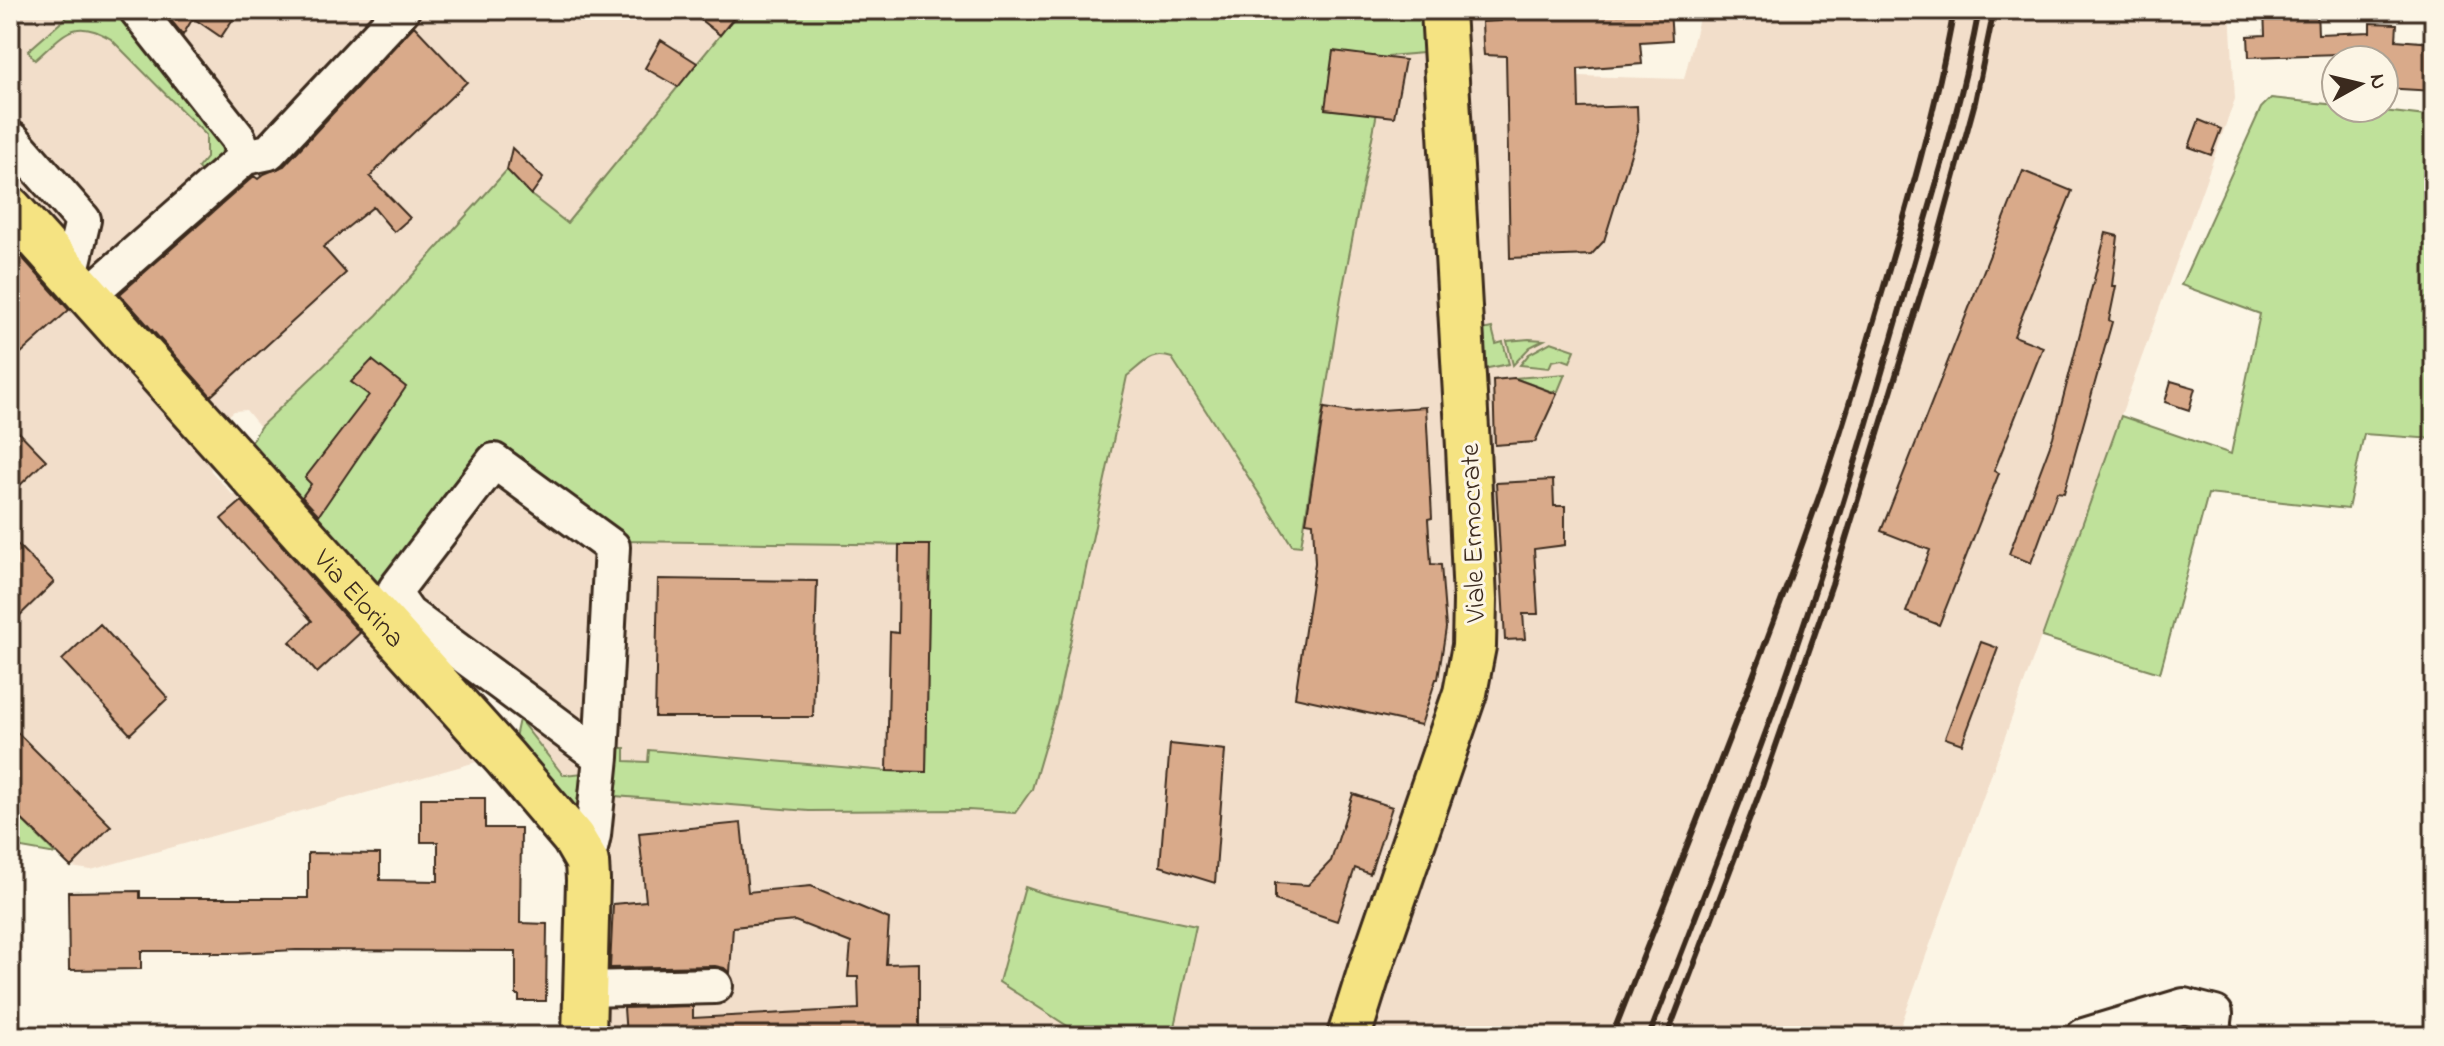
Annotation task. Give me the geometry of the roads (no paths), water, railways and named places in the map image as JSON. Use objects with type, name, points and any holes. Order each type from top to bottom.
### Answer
[{"type":"main road","name":"Viale Ermocrate","points":[[1349,1036],[1465,693],[1474,646],[1469,462],[1443,10]]},
{"type":"main road","name":"Via Elorina","points":[[10,208],[475,725],[573,838],[587,862]]},
{"type":"main road","points":[[584,1036],[587,862]]},
{"type":"street","points":[[137,10],[238,138],[245,157]]},
{"type":"street","points":[[79,285],[245,157],[269,152],[402,10]]},
{"type":"street","points":[[10,141],[13,140],[83,220],[79,285]]},
{"type":"street","points":[[587,862],[601,757],[612,547],[494,461],[396,589],[398,600],[408,614],[601,757]]},
{"type":"street","points":[[475,725],[518,696]]},
{"type":"street","points":[[585,989],[715,986]]},
{"type":"street","points":[[2084,1036],[2184,1006],[2214,1025]]},
{"type":"railway","points":[[1612,1036],[1742,705],[1833,455],[1921,158],[1954,10]]},
{"type":"railway","points":[[1649,1036],[1763,739],[1830,543],[1946,148],[1979,10]]},
{"type":"railway","points":[[1667,1036],[1761,789],[1832,584],[1935,248],[1975,102],[1994,10]]}]
